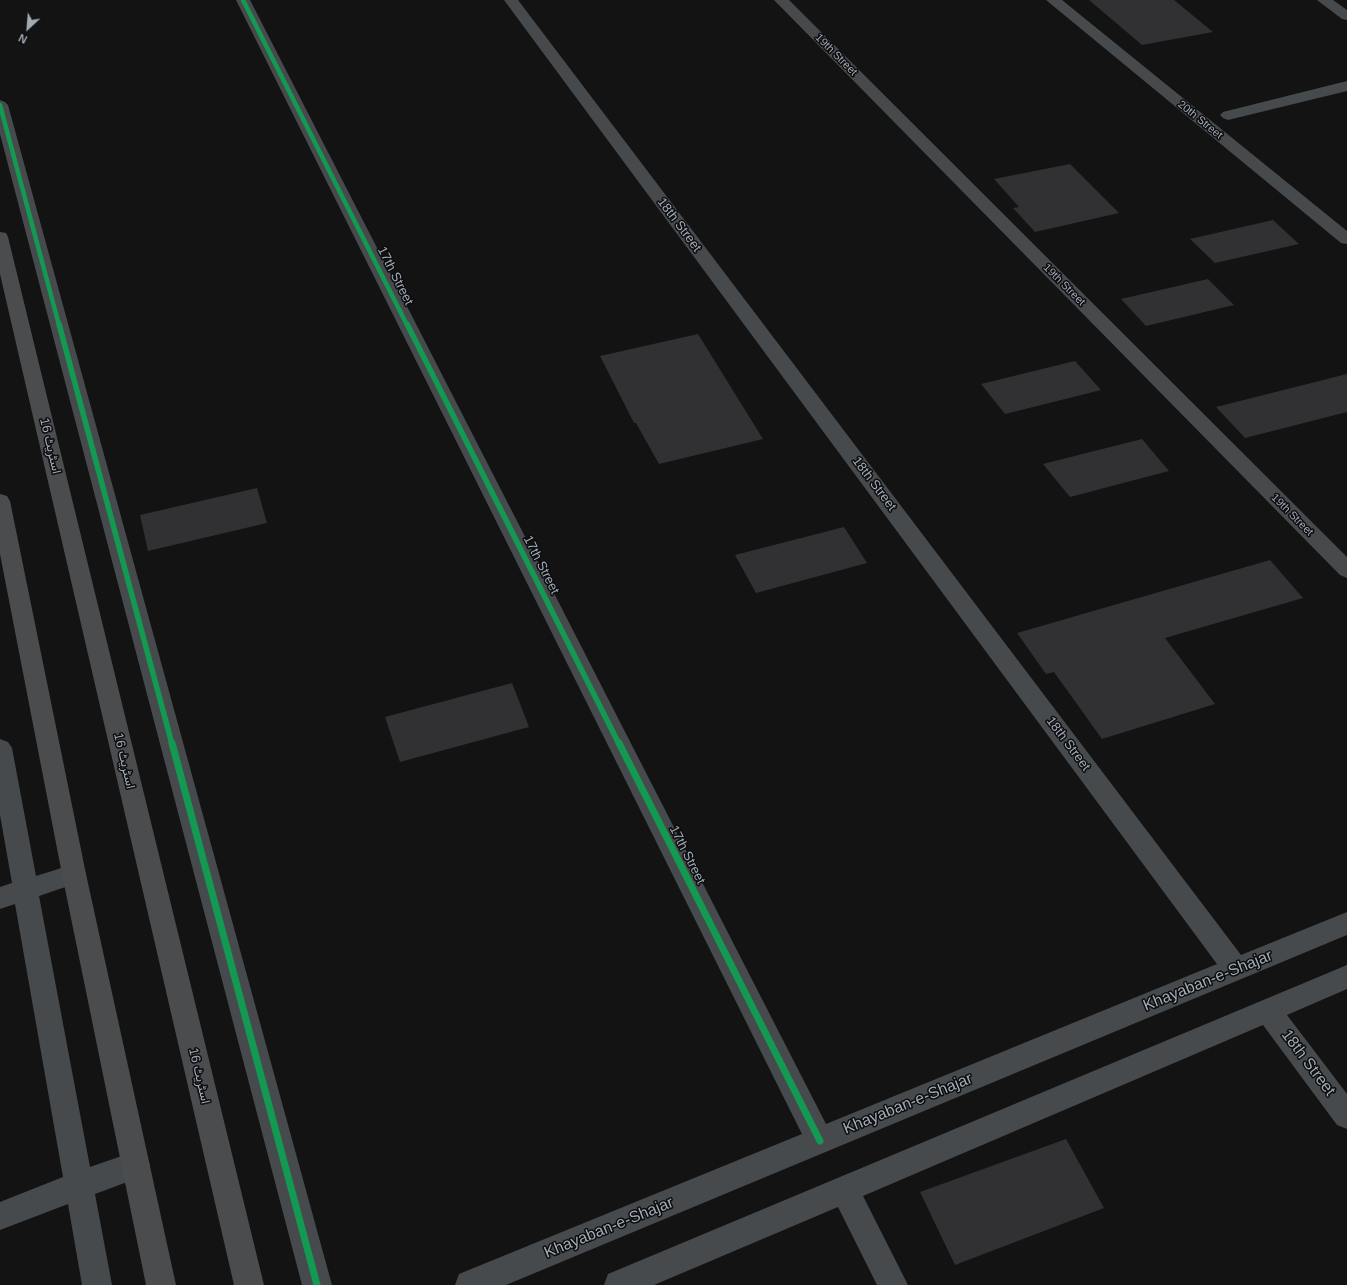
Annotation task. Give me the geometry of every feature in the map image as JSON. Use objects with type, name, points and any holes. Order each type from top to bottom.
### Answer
[{"type":"main road","name":"اسٹریٹ 16","points":[[0,237],[249,1285]]},
{"type":"main road","points":[[0,501],[74,874],[161,1285]]},
{"type":"street","name":"17th Street","points":[[243,0],[820,1141]]},
{"type":"street","name":"18th Street","points":[[511,0],[1236,969]]},
{"type":"street","name":"19th Street","points":[[781,0],[1347,570]]},
{"type":"street","name":"20th Street","points":[[1053,0],[1347,239]]},
{"type":"street","points":[[1324,0],[1347,16]]},
{"type":"street","points":[[1228,115],[1347,86]]},
{"type":"street","points":[[0,105],[317,1285]]},
{"type":"street","points":[[0,748],[24,889],[80,1185],[97,1285]]},
{"type":"street","points":[[0,898],[74,874]]},
{"type":"street","name":"Khayaban-e-Shajar","points":[[470,1285],[1347,923]]},
{"type":"street","points":[[619,1285],[845,1191],[1347,977]]},
{"type":"street","name":"18th Street","points":[[1268,1011],[1347,1116]]},
{"type":"street","points":[[0,1216],[136,1165]]},
{"type":"street","points":[[845,1191],[893,1285]]},
{"type":"building","points":[[1089,0],[1174,0],[1213,32],[1142,45]]},
{"type":"building","points":[[1070,164],[1119,213],[1035,232],[1013,208],[1019,207],[994,179]]},
{"type":"building","points":[[1273,220],[1299,244],[1215,263],[1190,239]]},
{"type":"building","points":[[1208,279],[1234,305],[1146,326],[1121,299]]},
{"type":"building","points":[[698,334],[763,439],[659,464],[636,423],[634,423],[600,356]]},
{"type":"building","points":[[1075,361],[1101,390],[1005,414],[981,384]]},
{"type":"building","points":[[1347,374],[1347,412],[1245,438],[1216,407]]},
{"type":"building","points":[[1142,439],[1169,471],[1070,497],[1043,464]]},
{"type":"building","points":[[257,488],[267,523],[148,551],[140,515]]},
{"type":"building","points":[[844,527],[867,563],[756,593],[735,555]]},
{"type":"building","points":[[1270,560],[1303,598],[1165,638],[1215,704],[1102,739],[1054,672],[1046,674],[1017,633]]},
{"type":"building","points":[[512,683],[529,727],[400,762],[385,717]]},
{"type":"building","points":[[1066,1139],[1104,1208],[955,1265],[920,1192]]},
{"type":"cycle path","points":[[243,0],[820,1141]]},
{"type":"cycle path","points":[[0,105],[317,1285]]}]
